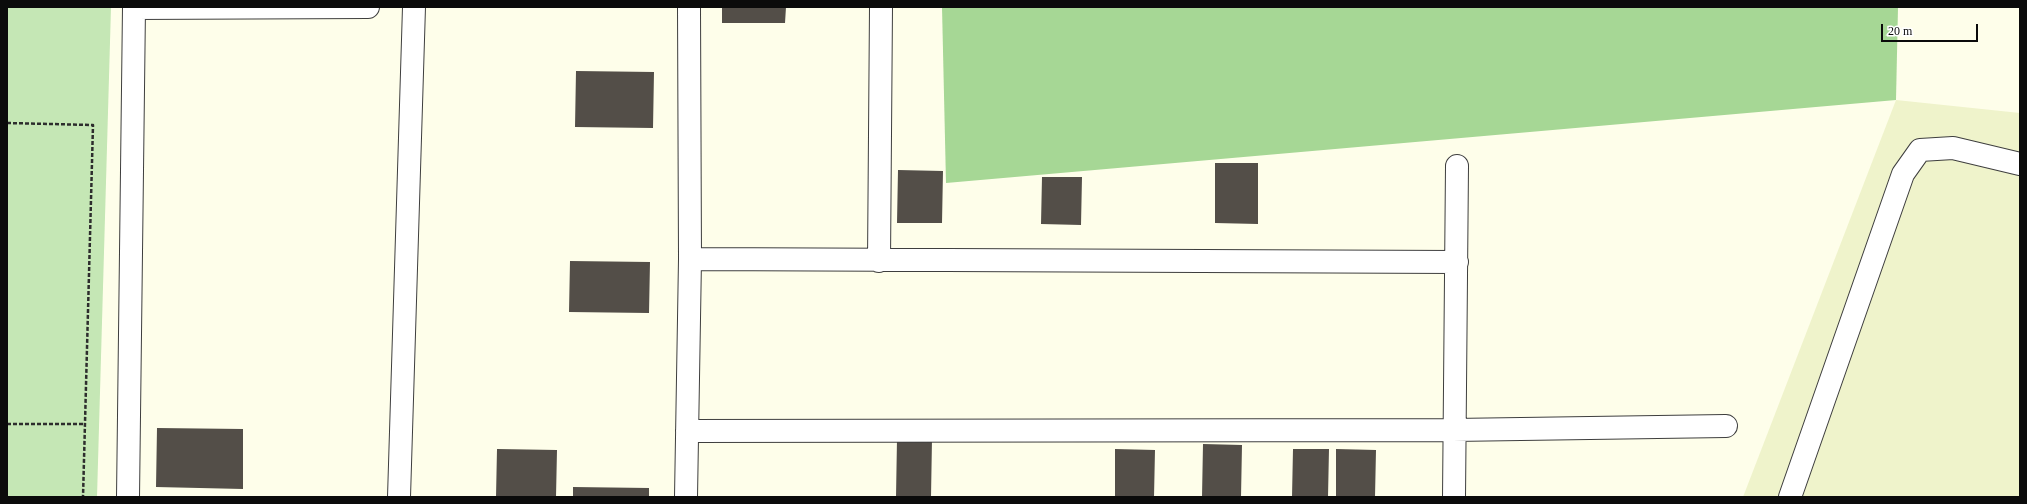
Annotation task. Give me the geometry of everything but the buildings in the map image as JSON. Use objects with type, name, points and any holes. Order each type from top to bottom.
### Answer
[{"type":"street","points":[[128,497],[134,7],[368,7]]},
{"type":"street","points":[[399,497],[414,7]]},
{"type":"street","points":[[686,497],[690,259],[689,7]]},
{"type":"street","points":[[879,261],[881,7]]},
{"type":"street","points":[[1790,497],[1903,174],[1920,150],[1953,148],[2020,164]]},
{"type":"street","points":[[1454,497],[1457,166]]},
{"type":"street","points":[[690,259],[879,261],[1457,262]]},
{"type":"street","points":[[687,431],[1454,430],[1726,426]]},
{"type":"path","points":[[7,123],[93,125],[83,497]]},
{"type":"path","points":[[7,424],[85,424]]},
{"type":"green space","points":[[7,7],[111,7],[97,497],[7,497]]},
{"type":"green space","points":[[942,7],[1898,7],[1896,100],[946,183]]},
{"type":"green space","points":[[1896,100],[2020,113],[2020,497],[1743,497]]}]
